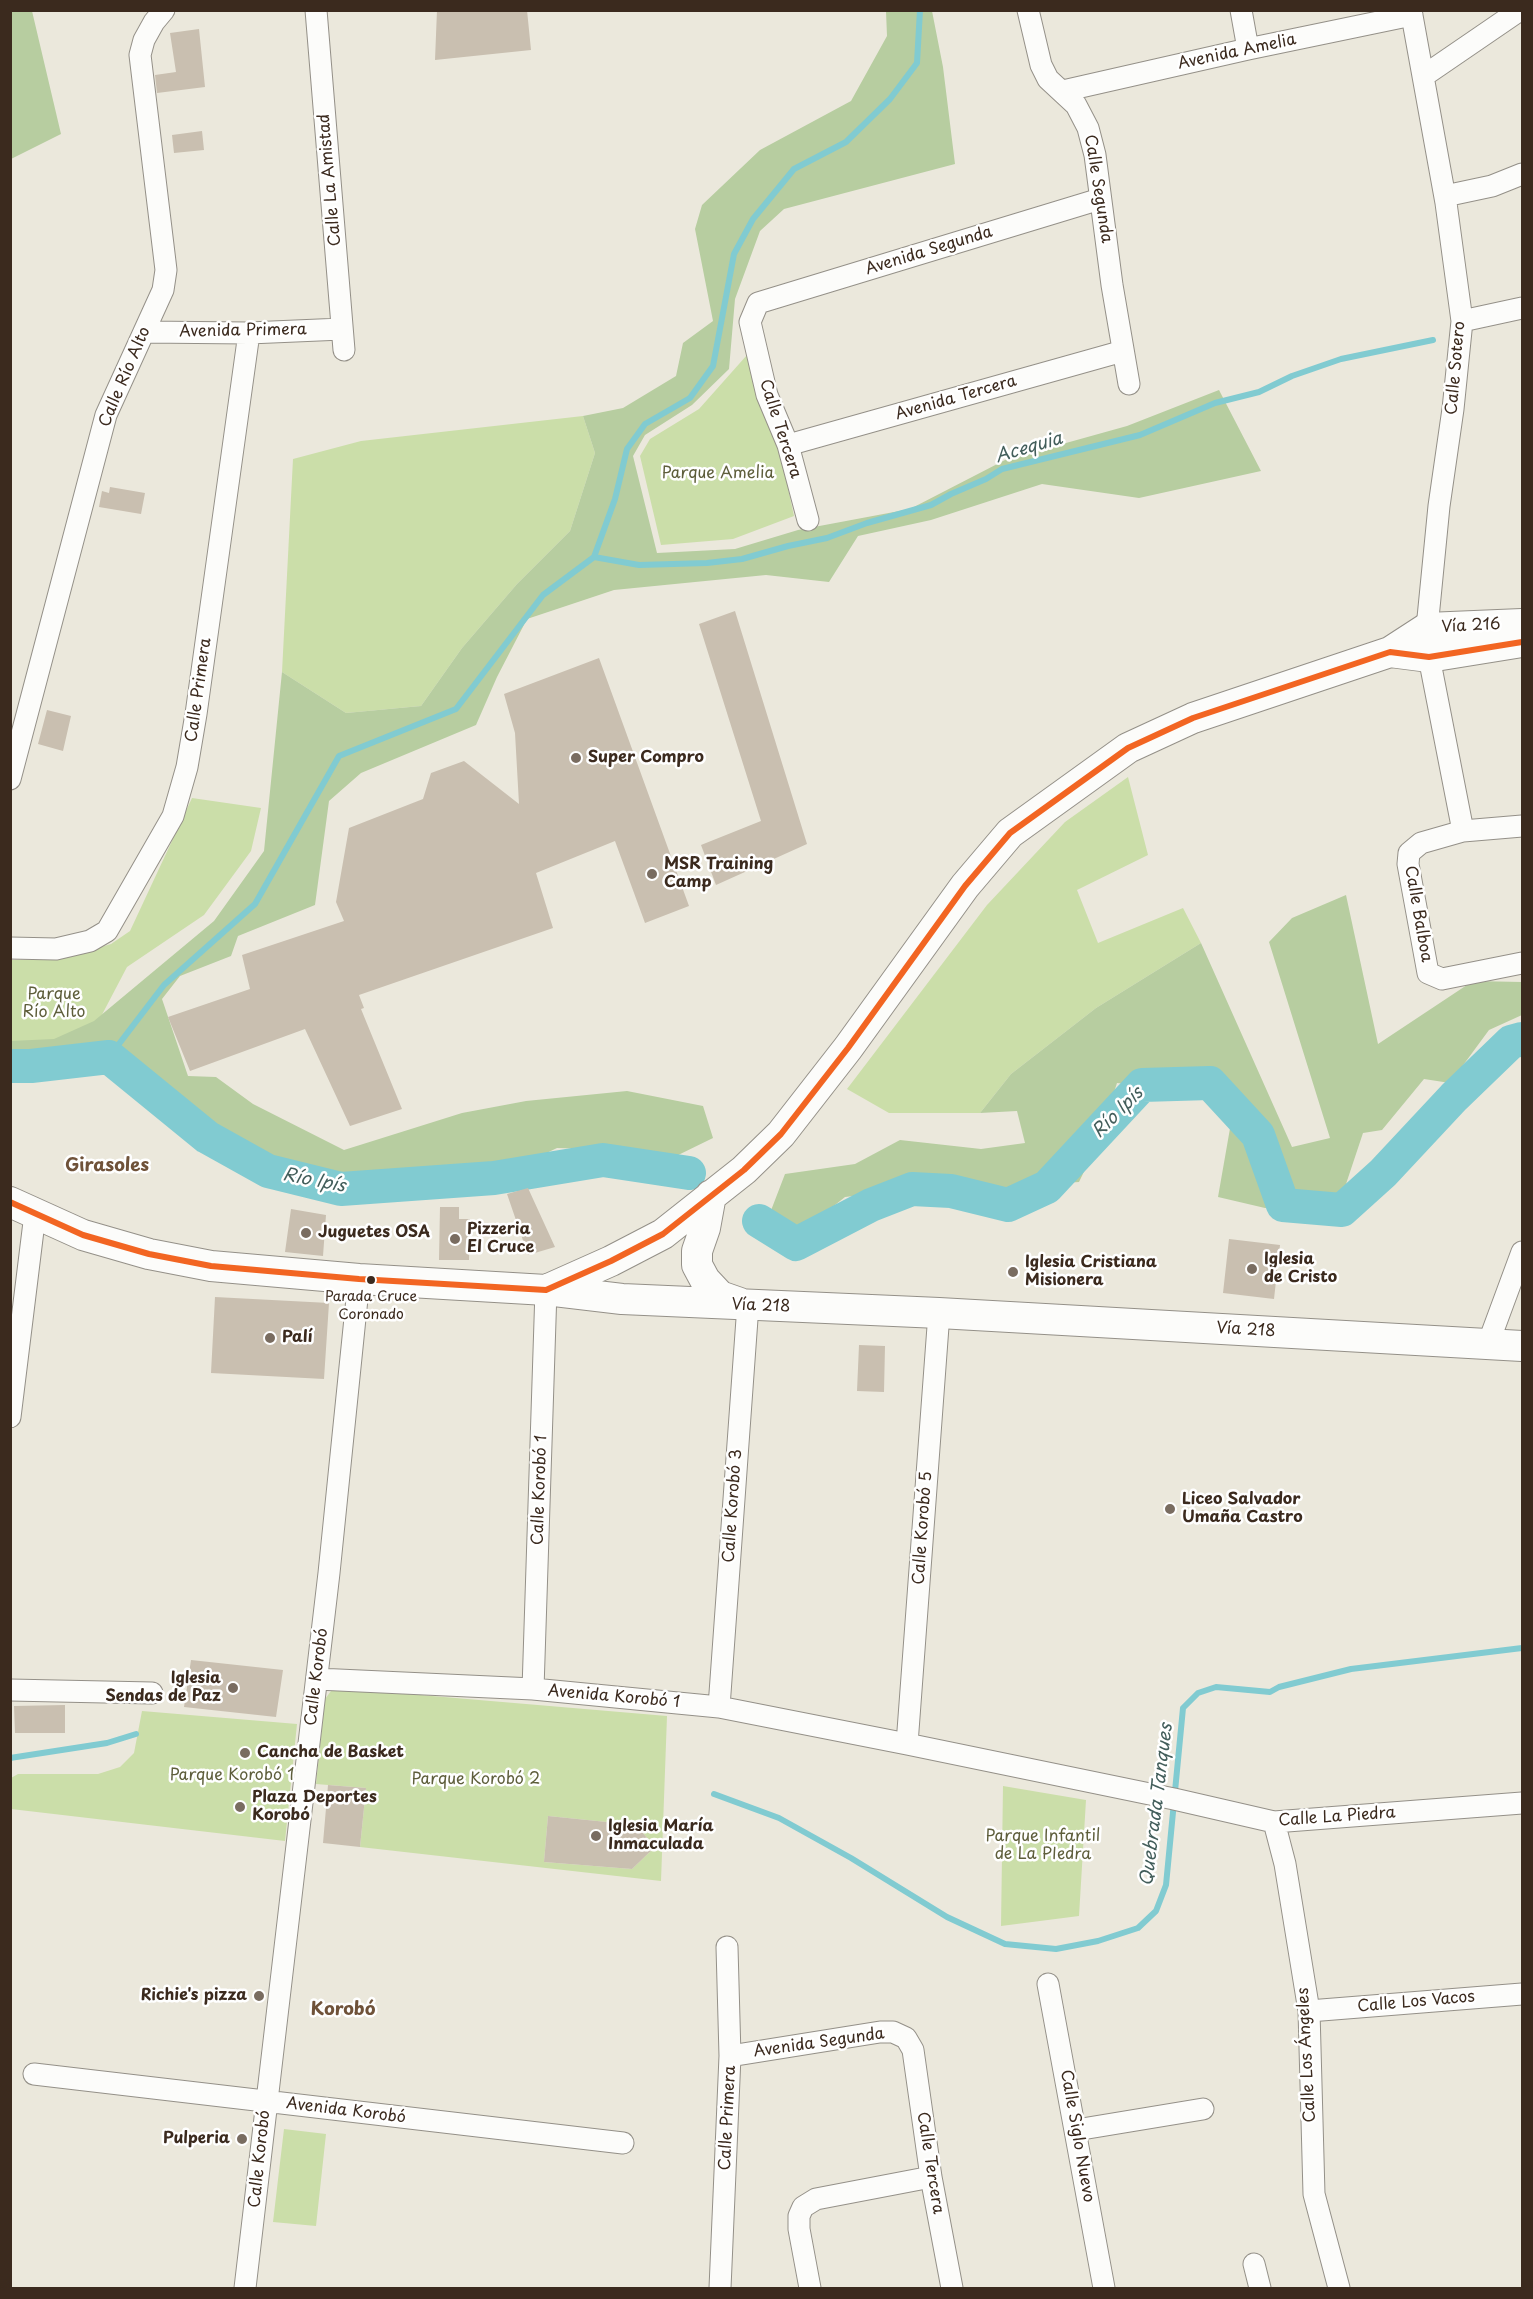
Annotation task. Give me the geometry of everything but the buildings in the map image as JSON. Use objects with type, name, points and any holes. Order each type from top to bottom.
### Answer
[{"type":"main road","name":"Vía 216","points":[[546,1290],[611,1261],[663,1234],[744,1170],[781,1134],[848,1048],[964,886],[1011,833],[1128,747],[1193,718],[1390,652],[1429,631],[1460,620],[1487,625],[1522,624]]},
{"type":"main road","name":"Vía 216","points":[[1429,631],[1522,642]]},
{"type":"main road","points":[[711,1195],[705,1228],[697,1251],[697,1265],[705,1280],[720,1296],[747,1305]]},
{"type":"main road","name":"Vía 218","points":[[23,1208],[83,1235],[159,1256],[211,1266],[359,1279],[546,1290],[622,1299],[939,1313],[1522,1346]]},
{"type":"street","name":"Calle Río Alto","points":[[10,779],[106,415],[158,304],[166,270],[140,54],[144,40],[164,10]]},
{"type":"street","name":"Calle La Amistad","points":[[316,10],[344,350]]},
{"type":"street","name":"Calle Segunda","points":[[1028,10],[1041,65],[1048,79],[1076,105],[1088,128],[1095,155],[1129,384]]},
{"type":"street","points":[[1241,10],[1248,49]]},
{"type":"street","points":[[1425,75],[1520,10]]},
{"type":"street","name":"Avenida Amelia","points":[[1063,91],[1412,13]]},
{"type":"street","name":"Calle Sotero","points":[[1412,13],[1445,196],[1462,321],[1453,409],[1439,506],[1429,631]]},
{"type":"street","points":[[1445,196],[1492,186],[1522,174]]},
{"type":"street","name":"Avenida Segunda","points":[[758,303],[1100,199]]},
{"type":"street","name":"Calle Tercera","points":[[758,303],[750,322],[767,395],[788,445],[808,520]]},
{"type":"street","points":[[1462,321],[1522,308]]},
{"type":"street","name":"Avenida Primera","points":[[144,332],[249,333],[342,328]]},
{"type":"street","name":"Calle Primera","points":[[10,948],[56,949],[90,941],[107,931],[173,816],[187,767],[196,714],[249,333]]},
{"type":"street","name":"Avenida Tercera","points":[[788,445],[1123,351]]},
{"type":"street","points":[[1429,631],[1462,831]]},
{"type":"street","name":"Calle Balboa","points":[[1522,826],[1462,831],[1421,843],[1409,853],[1408,864],[1428,973],[1442,979],[1522,963]]},
{"type":"street","points":[[10,1417],[23,1208]]},
{"type":"street","points":[[1488,1344],[1522,1252]]},
{"type":"street","name":"Calle Korobó","points":[[245,2289],[317,1678],[359,1279]]},
{"type":"street","name":"Calle Korobó 1","points":[[533,1689],[546,1290]]},
{"type":"street","name":"Calle Korobó 3","points":[[719,1707],[747,1305]]},
{"type":"street","name":"Calle Korobó 5","points":[[907,1744],[939,1313]]},
{"type":"street","name":"Avenida Korobó 1","points":[[317,1678],[533,1689],[719,1707],[907,1744]]},
{"type":"street","points":[[10,1690],[152,1692]]},
{"type":"street","name":"Calle La Piedra","points":[[907,1744],[1274,1822],[1522,1803]]},
{"type":"street","name":"Calle Los Ángeles","points":[[1274,1822],[1285,1864],[1309,2011],[1314,2194],[1339,2289]]},
{"type":"street","name":"Calle Primera","points":[[720,2289],[730,2056],[727,1947]]},
{"type":"street","name":"Calle Siglo Nuevo","points":[[1048,1984],[1104,2289]]},
{"type":"street","name":"Calle Los Vacos","points":[[1309,2011],[1522,1994]]},
{"type":"street","name":"Avenida Segunda","points":[[730,2056],[880,2032],[893,2032],[906,2038]]},
{"type":"street","name":"Calle Tercera","points":[[906,2038],[913,2050],[931,2177],[952,2289]]},
{"type":"street","name":"Avenida Korobó","points":[[34,2074],[623,2143]]},
{"type":"street","points":[[1076,2130],[1203,2109]]},
{"type":"street","points":[[810,2289],[799,2229],[799,2216],[803,2207],[816,2199],[931,2177]]},
{"type":"street","points":[[1254,2264],[1260,2289]]},
{"type":"green space","points":[[11,10],[32,11],[61,134],[11,159]]},
{"type":"green space","points":[[886,11],[932,11],[943,67],[955,164],[784,209],[760,231],[735,299],[729,369],[692,405],[645,435],[633,456],[657,553],[735,549],[798,530],[910,509],[1005,460],[1127,426],[1219,390],[1261,471],[1139,498],[1042,484],[931,520],[858,536],[829,582],[766,575],[614,590],[527,619],[497,677],[476,725],[361,773],[329,801],[315,905],[238,936],[231,956],[180,976],[162,999],[188,1076],[216,1077],[253,1104],[344,1150],[462,1113],[526,1101],[627,1091],[703,1106],[713,1138],[670,1159],[625,1150],[557,1148],[494,1178],[341,1189],[268,1171],[207,1137],[162,1092],[100,1066],[49,1074],[11,1072],[10,1041],[54,1039],[94,1021],[214,921],[264,851],[282,672],[346,713],[421,706],[462,648],[517,584],[570,531],[595,453],[583,416],[623,408],[676,376],[683,343],[713,321],[695,229],[702,205],[760,150],[851,101],[887,36]]},
{"type":"green space","name":"Parque Amelia","points":[[747,355],[779,446],[794,516],[733,539],[661,545],[640,456],[650,439],[699,409]]},
{"type":"green space","points":[[583,416],[595,453],[570,531],[517,584],[462,648],[421,706],[346,713],[282,672],[293,459],[361,441]]},
{"type":"green space","points":[[1128,777],[1148,855],[1077,890],[1098,943],[1183,908],[1201,943],[1096,1008],[1011,1074],[980,1113],[889,1113],[847,1089],[987,905],[1065,822]]},
{"type":"green space","name":"Parque Río Alto","points":[[192,798],[261,808],[251,851],[204,915],[127,967],[95,1028],[73,1046],[11,1050],[11,960],[61,959],[111,944],[130,931]]},
{"type":"green space","points":[[1346,895],[1378,1044],[1473,981],[1522,982],[1522,1015],[1489,1030],[1450,1083],[1424,1079],[1382,1130],[1363,1133],[1344,1190],[1298,1210],[1265,1208],[1218,1197],[1232,1117],[1189,1090],[1117,1083],[1096,1147],[1079,1182],[951,1191],[912,1189],[845,1197],[800,1233],[770,1213],[785,1174],[855,1164],[900,1140],[981,1149],[1025,1143],[1017,1111],[980,1113],[1011,1074],[1096,1008],[1201,943],[1292,1147],[1330,1138],[1269,942],[1292,918]]},
{"type":"green space","name":"Parque Korobó 2","points":[[338,1688],[667,1716],[661,1881],[360,1847],[366,1788],[316,1784],[325,1699],[331,1691]],"holes":[[[548,1816],[636,1825],[655,1847],[632,1869],[544,1862]]]},
{"type":"green space","name":"Parque Korobó 1","points":[[142,1711],[297,1724],[285,1841],[11,1809],[11,1778],[18,1774],[98,1774],[120,1767],[134,1753]]},
{"type":"green space","name":"Parque Infantil de La PIedra","points":[[1003,1786],[1086,1800],[1079,1916],[1001,1926]]},
{"type":"green space","points":[[284,2129],[326,2134],[316,2226],[273,2222]]},
{"type":"waterway","points":[[109,1057],[164,985],[255,904],[339,756],[456,709],[543,595],[594,557],[615,499],[627,449],[645,424],[690,398],[713,366],[734,254],[753,219],[794,169],[846,142],[890,99],[917,63],[920,10]]},
{"type":"waterway","name":"Acequia","points":[[594,557],[639,565],[707,563],[742,559],[827,538],[867,523],[931,505],[1002,469],[1140,435],[1215,403],[1259,392],[1292,376],[1341,359],[1433,340]]},
{"type":"waterway","name":"Río Ipís","points":[[759,1221],[796,1244],[871,1205],[912,1189],[951,1191],[1008,1205],[1047,1187],[1142,1085],[1210,1083],[1258,1135],[1283,1205],[1342,1210],[1383,1173],[1454,1097],[1511,1042],[1522,1039]]},
{"type":"waterway","name":"Río Ipís","points":[[10,1066],[31,1066],[109,1057],[207,1137],[268,1171],[341,1189],[494,1178],[603,1160],[689,1173]]},
{"type":"waterway","name":"Quebrada Tanques","points":[[714,1794],[779,1818],[851,1858],[947,1917],[1005,1944],[1056,1949],[1098,1941],[1138,1928],[1156,1911],[1166,1885],[1183,1708],[1198,1693],[1216,1687],[1270,1692],[1279,1687],[1351,1669],[1522,1648]]},
{"type":"waterway","name":"Quebrada Tanques","points":[[10,1758],[107,1743],[136,1734]]},
{"type":"transit line","points":[[10,1202],[83,1235],[149,1254],[211,1266],[359,1279],[546,1290],[611,1261],[663,1234],[744,1170],[781,1134],[848,1048],[965,886],[1010,833],[1128,748],[1193,718],[1390,652],[1429,657],[1522,642]]},
{"type":"place","name":"Super Compro","points":[[576,758]]},
{"type":"place","name":"MSR Training Camp","points":[[652,874]]},
{"type":"place","name":"Juguetes OSA","points":[[306,1233]]},
{"type":"place","name":"Pizzeria El Cruce","points":[[455,1239]]},
{"type":"place","name":"Iglesia de Cristo","points":[[1252,1269]]},
{"type":"place","name":"Iglesia Cristiana Misionera","points":[[1013,1272]]},
{"type":"place","name":"Parada Cruce Coronado","points":[[371,1280]]},
{"type":"place","name":"Palí","points":[[270,1338]]},
{"type":"place","name":"Liceo Salvador Umaña Castro","points":[[1170,1509]]},
{"type":"place","name":"Iglesia Sendas de Paz","points":[[233,1688]]},
{"type":"place","name":"Cancha de Basket","points":[[245,1753]]},
{"type":"place","name":"Plaza Deportes Korobó","points":[[240,1807]]},
{"type":"place","name":"Iglesia María Inmaculada","points":[[596,1836]]},
{"type":"place","name":"Richie's pizza","points":[[259,1996]]},
{"type":"place","name":"Pulperia","points":[[242,2139]]},
{"type":"district","name":"Girasoles","points":[[107,1166]]},
{"type":"district","name":"Korobó","points":[[343,2010]]}]
